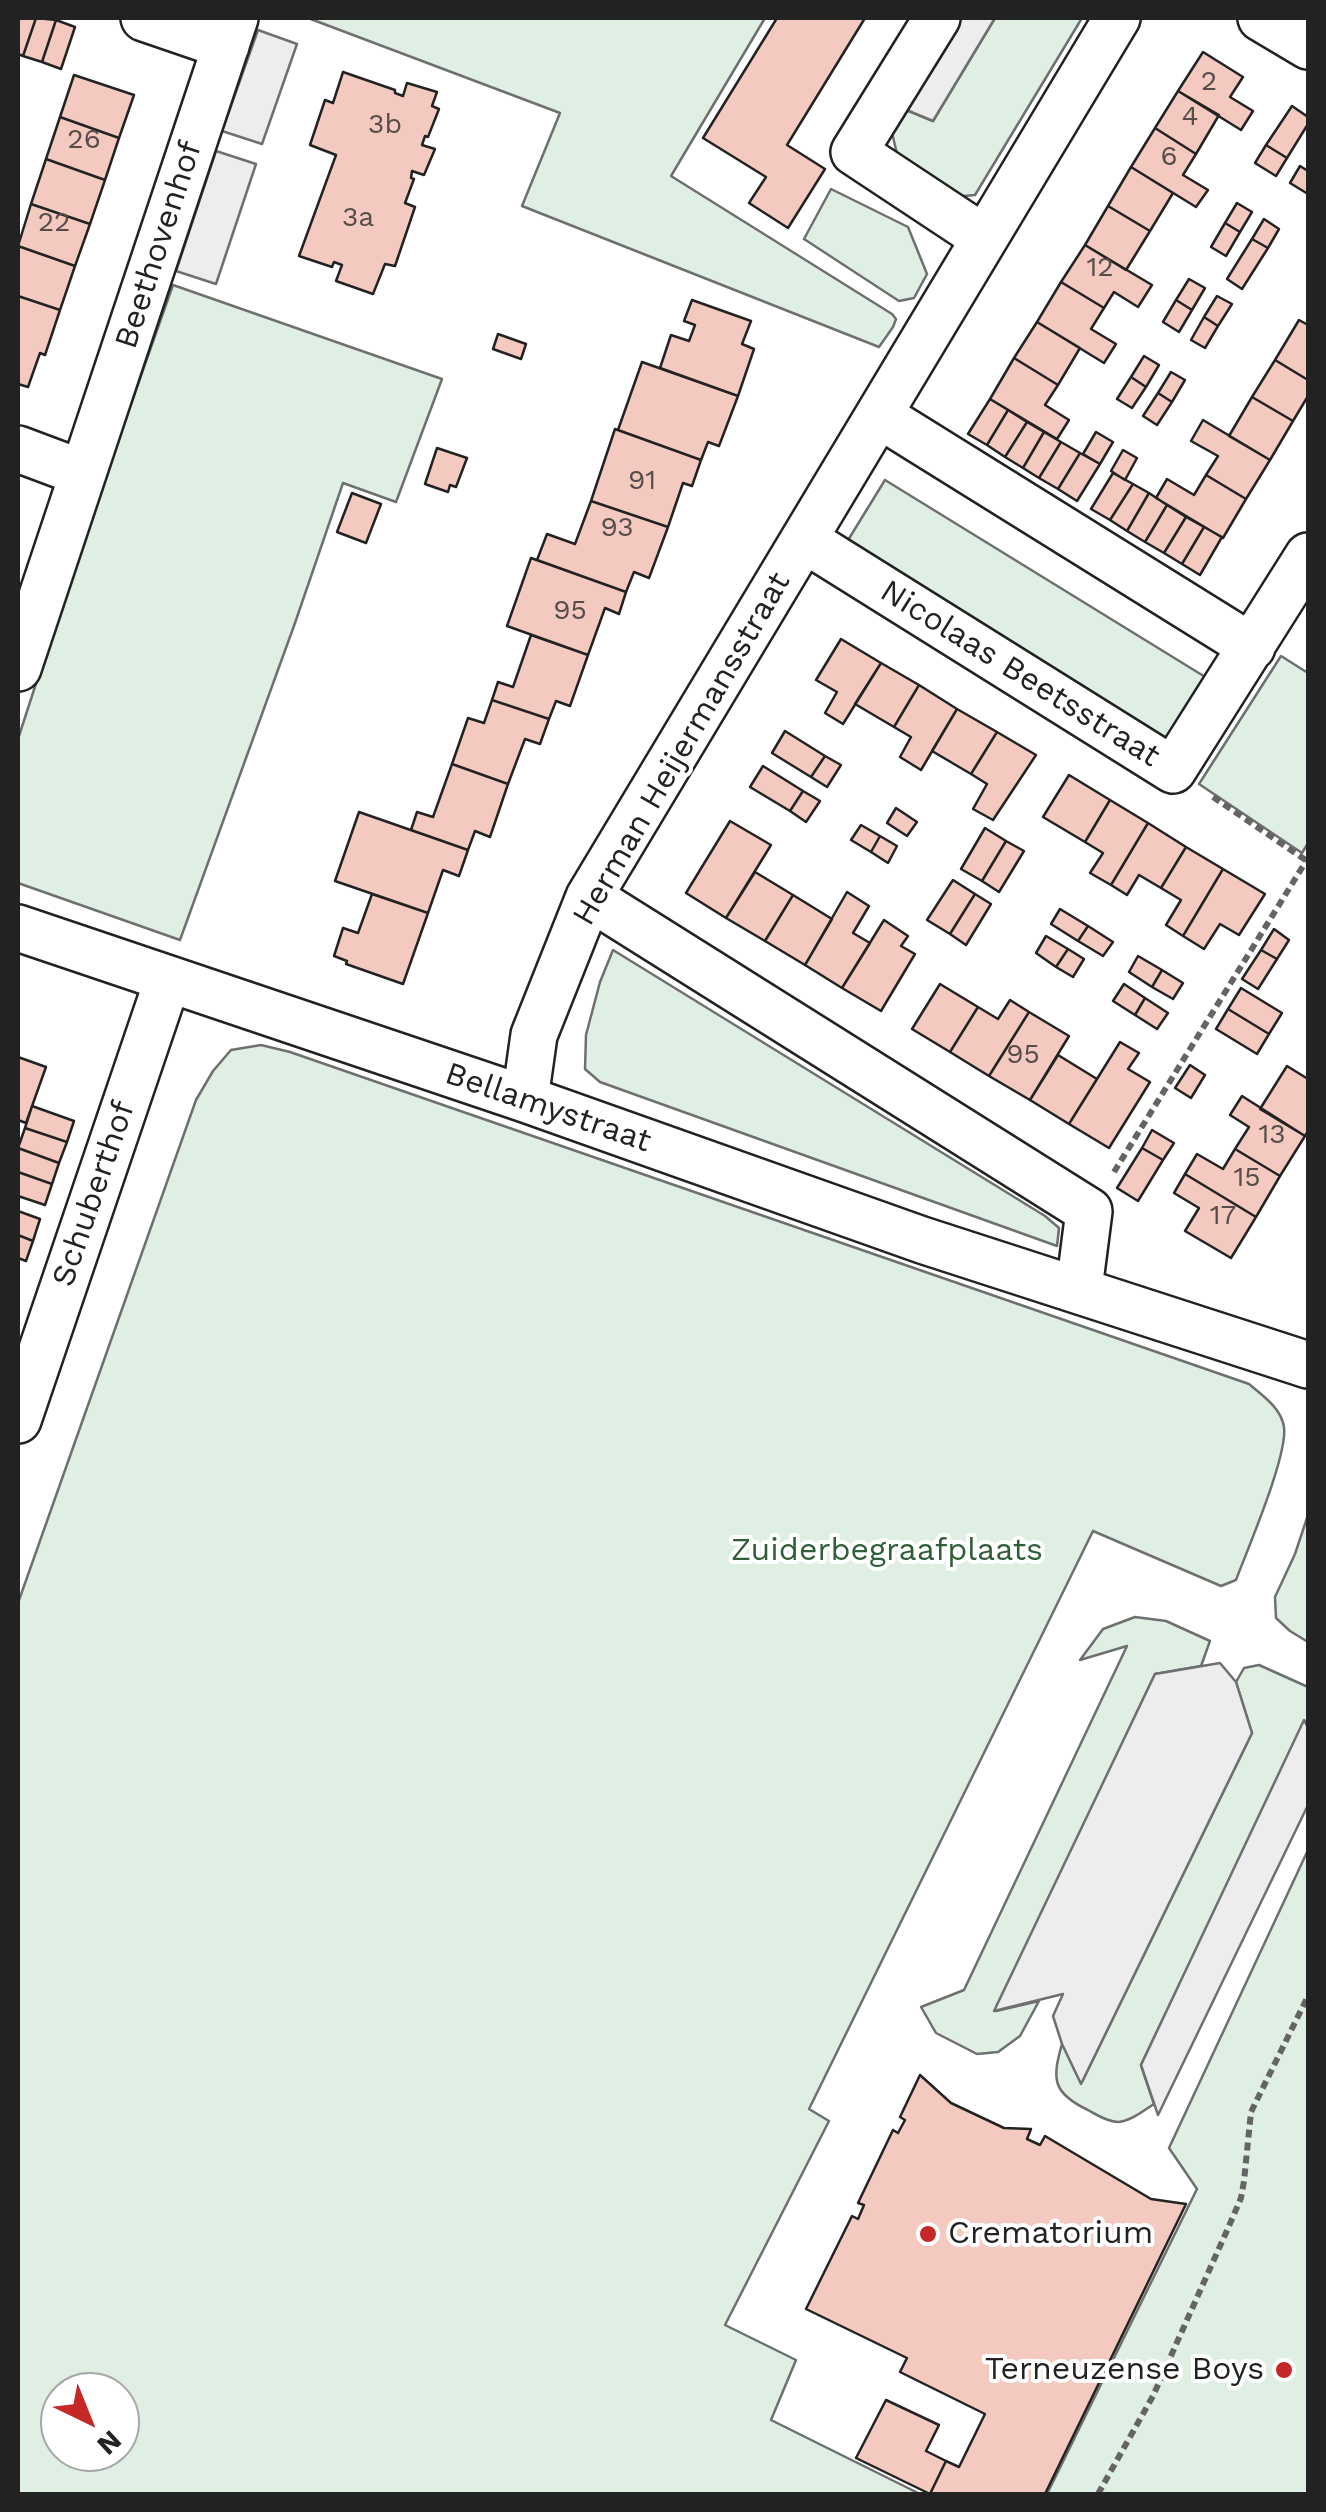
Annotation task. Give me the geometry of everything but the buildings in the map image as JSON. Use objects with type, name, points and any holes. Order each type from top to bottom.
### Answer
[{"type":"street","points":[[144,18],[230,32]]},
{"type":"street","points":[[938,18],[854,152],[984,238]]},
{"type":"street","name":"Herman Heijermansstraat","points":[[526,1099],[534,1035],[588,897],[1117,18]]},
{"type":"street","points":[[1262,18],[1308,46]]},
{"type":"street","name":"Beethovenhof","points":[[18,668],[230,32]]},
{"type":"street","points":[[879,415],[1252,646]]},
{"type":"street","points":[[18,450],[82,473]]},
{"type":"street","name":"Nicolaas Beetsstraat","points":[[805,540],[1173,770],[1308,556]]},
{"type":"street","points":[[588,897],[1090,1211],[1079,1289]]},
{"type":"street","name":"Bellamystraat","points":[[18,928],[526,1099],[922,1240],[1308,1365]]},
{"type":"street","name":"Schuberthof","points":[[19,1413],[168,979]]},
{"type":"path","points":[[1090,1211],[1308,859],[1173,770]]},
{"type":"path","points":[[1098,2494],[1153,2396],[1229,2226],[1244,2181],[1252,2112],[1308,1996]]},
{"type":"green space","points":[[308,18],[765,18],[671,176],[892,314],[896,319],[893,327],[879,347],[522,206],[560,113]]},
{"type":"green space","points":[[995,18],[1082,18],[975,195],[952,197],[897,154],[889,120],[899,107],[933,121]]},
{"type":"green space","points":[[831,189],[908,227],[927,274],[914,298],[899,301],[804,239]]},
{"type":"green space","points":[[173,285],[442,379],[396,502],[343,483],[180,940],[18,883],[18,739],[80,548]]},
{"type":"green space","points":[[885,480],[1215,683],[1175,748],[845,545]]},
{"type":"green space","points":[[1281,656],[1308,673],[1308,843],[1302,853],[1199,784]]},
{"type":"green space","points":[[613,950],[1045,1216],[1059,1228],[1057,1246],[600,1082],[585,1069],[586,1035]]},
{"type":"green space","name":"Zuiderbegraafplaats","points":[[261,1045],[290,1052],[1249,1384],[1279,1414],[1284,1427],[1280,1458],[1236,1580],[1221,1586],[1093,1531],[809,2109],[829,2121],[725,2325],[796,2360],[771,2420],[920,2494],[18,2494],[18,1603],[196,1100],[231,1050]]},
{"type":"green space","points":[[1308,1515],[1308,1642],[1276,1618],[1275,1597]]},
{"type":"green space","points":[[1135,1617],[1166,1621],[1210,1641],[1201,1666],[1155,1674],[996,2011],[1039,2001],[1020,2036],[998,2052],[977,2054],[936,2033],[921,2007],[964,1990],[1127,1646],[1080,1660],[1103,1629]]},
{"type":"green space","points":[[1259,1665],[1308,1687],[1308,1728],[1305,1721],[1141,2065],[1154,2104],[1128,2120],[1110,2121],[1076,2104],[1061,2091],[1056,2076],[1062,2044],[1082,2082],[1252,1733],[1236,1682],[1244,1668]]},
{"type":"green space","points":[[1308,1850],[1308,2494],[1047,2494],[1197,2189],[1169,2148]]},
{"type":"shaded area","points":[[945,18],[995,18],[933,121],[892,104]]},
{"type":"shaded area","points":[[258,30],[297,44],[262,144],[222,131]]},
{"type":"shaded area","points":[[216,151],[256,164],[216,284],[176,271]]},
{"type":"shaded area","points":[[1220,1663],[1236,1682],[1252,1733],[1081,2084],[1053,2016],[1063,1994],[994,2011],[1155,1674]]},
{"type":"shaded area","points":[[1304,1720],[1308,1728],[1308,1805],[1158,2115],[1141,2065]]},
{"type":"place","name":"Crematorium","points":[[928,2234]]},
{"type":"place","name":"Terneuzense Boys","points":[[1284,2370]]}]
